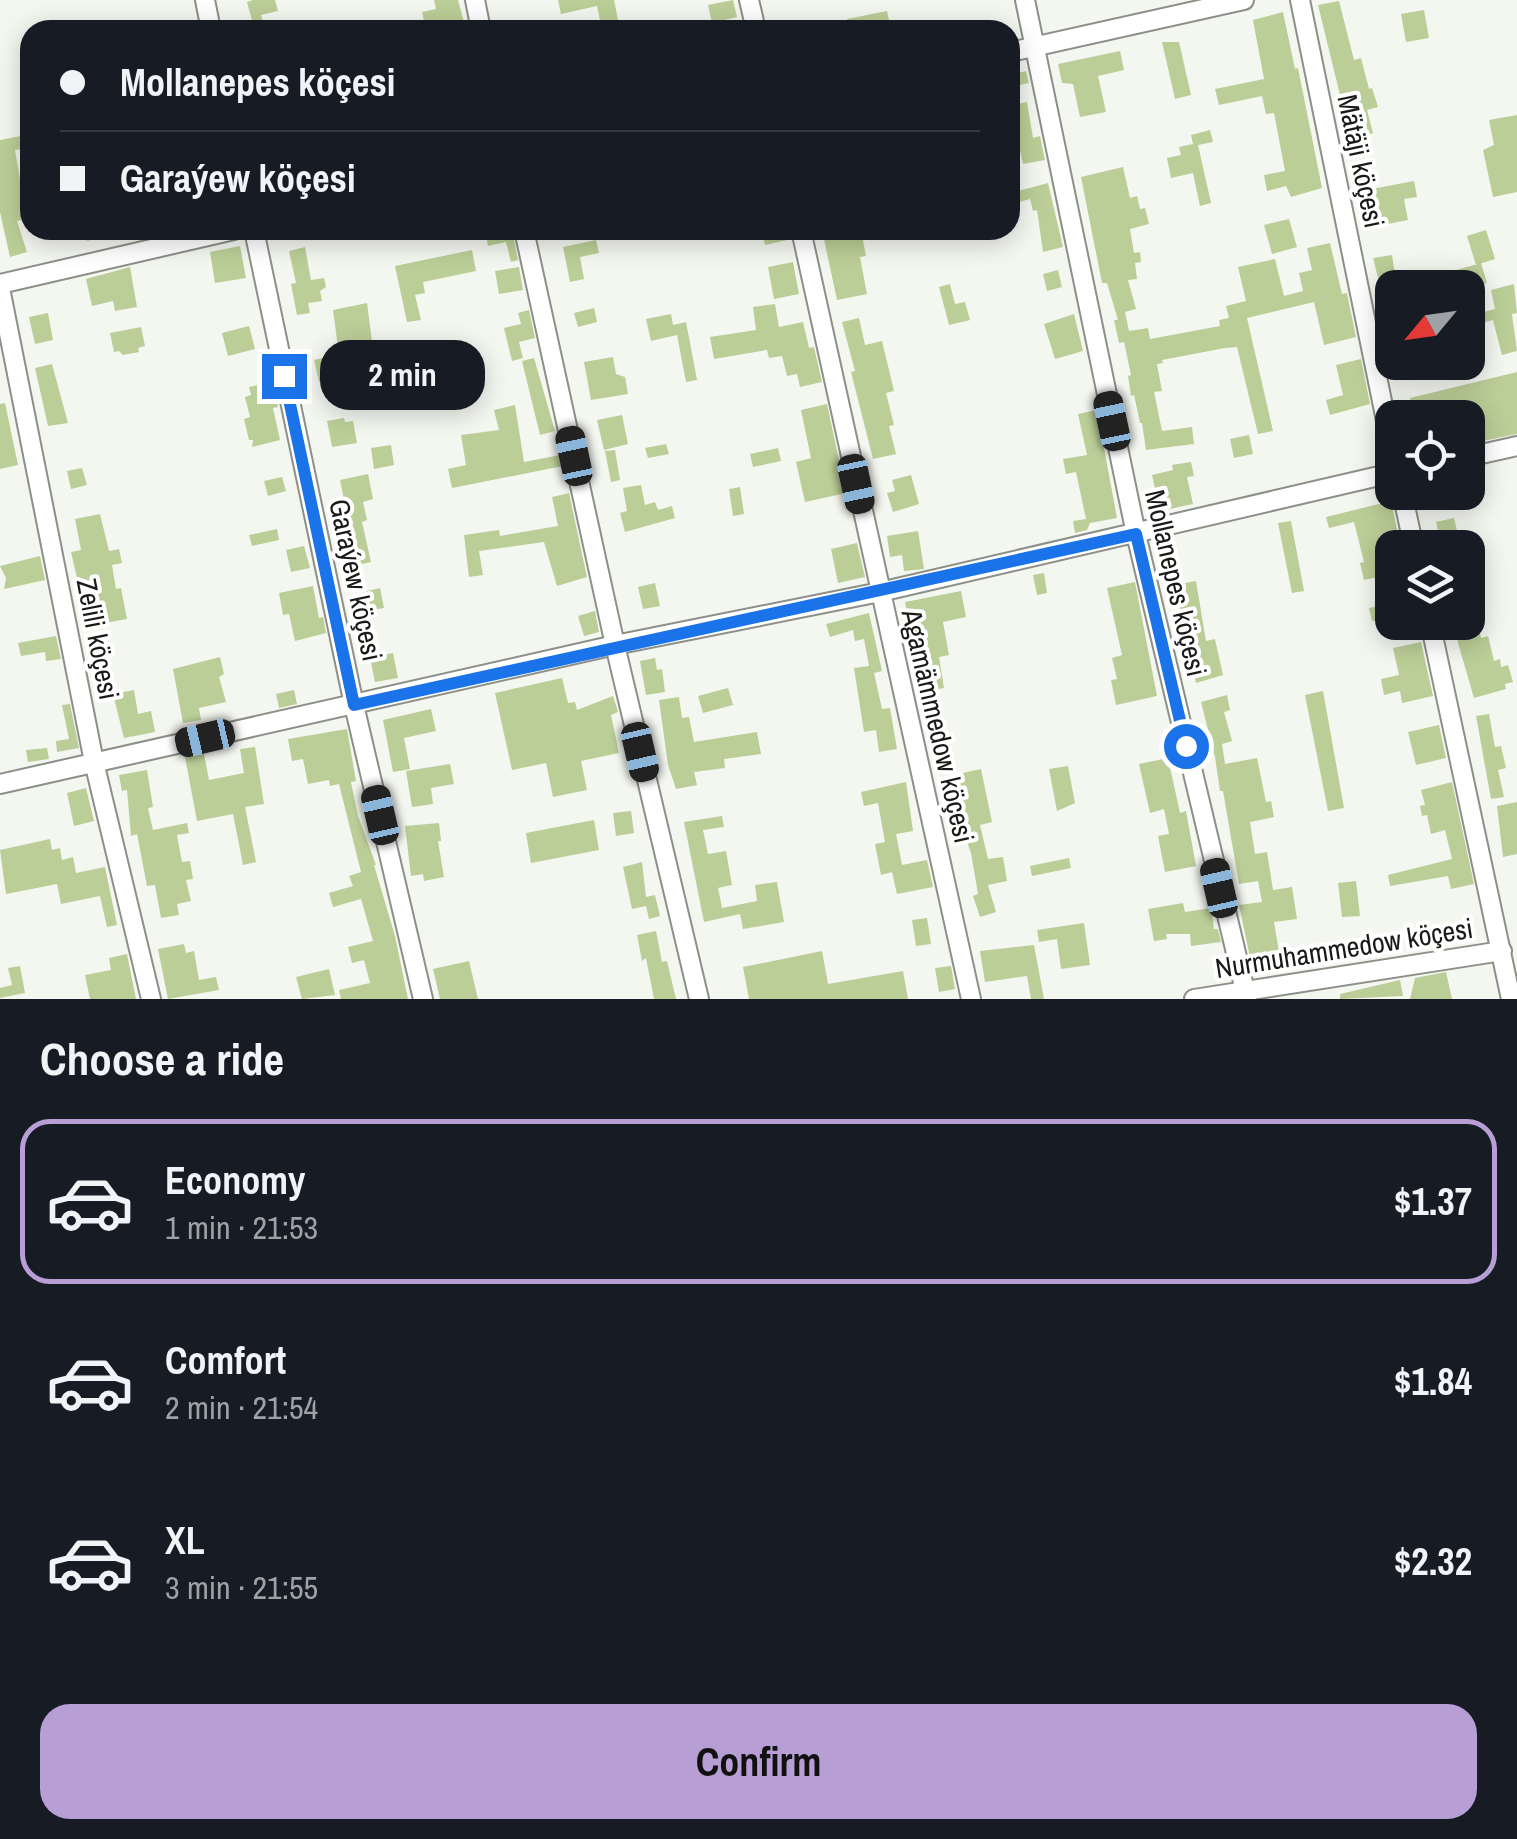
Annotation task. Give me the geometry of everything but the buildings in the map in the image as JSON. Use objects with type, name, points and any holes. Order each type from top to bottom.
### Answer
[{"type":"street","name":"Mollanepes köçesi","points":[[1025,0],[1136,534],[1246,995]]},
{"type":"street","points":[[1020,50],[1244,0]]},
{"type":"street","name":"Mätäji köçesi","points":[[1300,0],[1382,400]]},
{"type":"street","points":[[0,286],[192,240]]},
{"type":"street","name":"Garaýew köçesi","points":[[256,240],[354,705],[423,999]]},
{"type":"street","points":[[526,240],[698,999]]},
{"type":"street","name":"Agamämmedow köçesi","points":[[803,240],[971,999]]},
{"type":"street","name":"Zelili köçesi","points":[[0,286],[94,762],[152,999]]},
{"type":"street","points":[[1485,453],[1517,446]]},
{"type":"street","points":[[0,784],[615,645],[880,592],[1375,477]]},
{"type":"street","points":[[1434,640],[1502,951],[1512,976],[1510,999]]},
{"type":"street","name":"Nurmuhammedow köçesi","points":[[1194,999],[1246,995],[1502,951]]},
{"type":"route","points":[[284,376],[354,705],[1136,534],[1186,746]]}]
